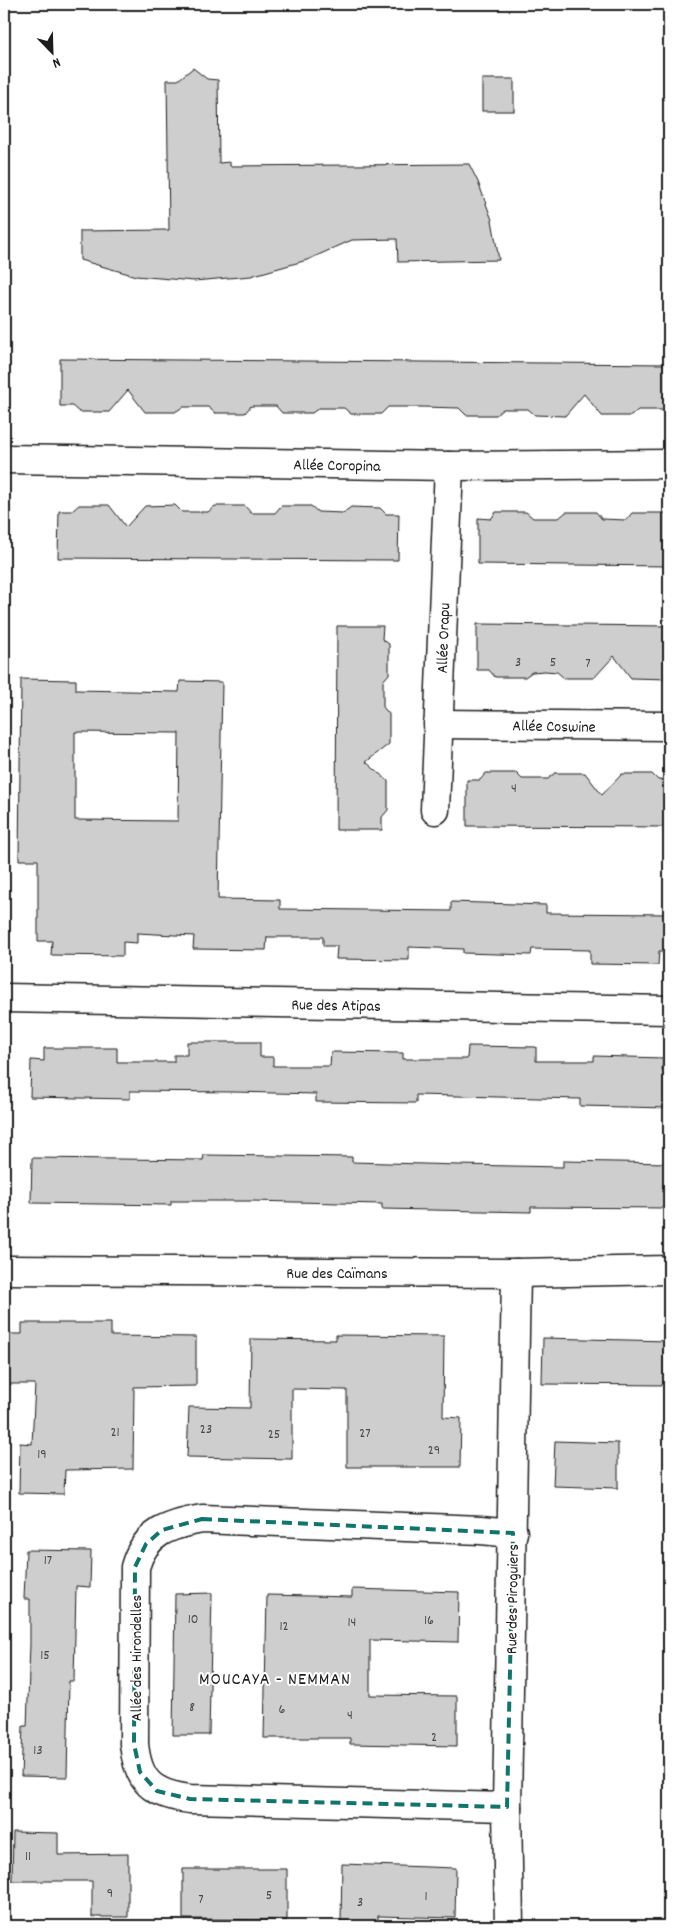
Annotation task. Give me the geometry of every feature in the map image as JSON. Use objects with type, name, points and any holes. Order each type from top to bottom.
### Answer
[{"type":"street","name":"Allée Coropina","points":[[4,460],[449,466],[669,464]]},
{"type":"street","name":"Allée Orapu","points":[[435,810],[449,466]]},
{"type":"street","name":"Allée Coswine","points":[[438,724],[669,726]]},
{"type":"street","name":"Rue des Atipas","points":[[4,998],[669,1010]]},
{"type":"street","name":"Rue des Caïmans","points":[[4,1270],[516,1273],[669,1270]]},
{"type":"street","name":"Rue des Piroguiers","points":[[509,1926],[507,1806],[516,1273]]},
{"type":"street","name":"Allée des Hirondelles","points":[[507,1806],[190,1799],[170,1797],[157,1791],[140,1772],[134,1744],[135,1567],[139,1554],[154,1536],[174,1525],[202,1520],[481,1530],[513,1533]]},
{"type":"highlighted area","points":[[202,1519],[513,1533],[507,1807],[190,1799],[157,1791],[140,1772],[134,1744],[135,1567],[146,1544],[162,1530]]},
{"type":"building","points":[[193,68],[207,79],[218,80],[219,163],[230,162],[230,166],[469,164],[492,220],[499,260],[398,262],[397,239],[352,240],[307,260],[251,276],[194,281],[136,276],[80,260],[80,231],[169,230],[167,80],[178,80]]},
{"type":"building","points":[[482,79],[514,79],[514,111],[482,111]]},
{"type":"building","points":[[60,359],[669,364],[669,410],[638,410],[631,416],[602,416],[584,394],[565,416],[535,415],[528,409],[503,409],[496,415],[466,415],[459,408],[422,407],[388,407],[381,414],[351,414],[344,408],[319,408],[312,413],[282,413],[276,406],[251,406],[245,413],[215,413],[208,407],[183,407],[175,412],[145,412],[128,390],[109,412],[79,412],[72,406],[60,406]]},
{"type":"building","points":[[79,505],[109,505],[126,527],[145,506],[175,505],[182,512],[208,512],[215,506],[245,506],[251,513],[275,513],[281,506],[311,506],[318,512],[343,513],[351,507],[380,508],[386,514],[399,514],[398,560],[58,558],[59,511],[72,511]]},
{"type":"building","points":[[496,512],[526,512],[533,518],[559,518],[566,512],[596,512],[602,519],[626,520],[632,513],[669,513],[669,566],[478,564],[478,518],[491,519]]},
{"type":"building","points":[[477,624],[669,626],[669,679],[631,678],[614,656],[594,678],[564,678],[557,672],[545,671],[532,672],[525,677],[495,677],[489,670],[477,670]]},
{"type":"building","points":[[337,626],[383,626],[382,639],[389,644],[389,674],[383,681],[383,707],[389,714],[389,744],[366,762],[388,781],[388,810],[382,817],[382,830],[336,830]]},
{"type":"building","points":[[21,679],[76,680],[76,690],[179,692],[180,681],[222,682],[218,899],[280,900],[280,909],[451,911],[451,902],[546,905],[546,913],[669,914],[669,951],[659,951],[658,965],[590,964],[590,950],[532,949],[531,955],[463,953],[463,949],[409,947],[409,960],[336,959],[337,946],[323,946],[323,937],[267,937],[266,950],[193,949],[194,936],[137,933],[137,943],[123,942],[123,956],[51,955],[52,941],[38,941],[38,860],[19,860]],"holes":[[[75,732],[179,733],[178,821],[75,820]]]},
{"type":"building","points":[[486,773],[516,773],[522,779],[548,779],[555,773],[585,773],[602,795],[622,774],[652,774],[658,780],[669,780],[669,827],[467,826],[467,780],[480,780]]},
{"type":"building","points":[[187,1042],[260,1042],[260,1057],[273,1057],[273,1066],[330,1066],[331,1052],[403,1053],[403,1059],[467,1059],[468,1046],[536,1047],[536,1061],[594,1061],[594,1056],[663,1058],[662,1071],[669,1071],[669,1108],[580,1106],[580,1099],[416,1095],[416,1103],[316,1102],[316,1094],[234,1092],[130,1091],[130,1099],[30,1097],[31,1060],[44,1061],[44,1048],[117,1048],[117,1062],[174,1062],[174,1055],[187,1055]]},
{"type":"building","points":[[204,1155],[352,1157],[352,1162],[563,1167],[563,1161],[669,1163],[669,1208],[531,1207],[531,1212],[382,1209],[382,1204],[252,1201],[171,1201],[171,1205],[31,1203],[32,1158],[203,1160]]},
{"type":"building","points":[[22,1323],[111,1323],[111,1336],[196,1337],[196,1386],[134,1387],[133,1469],[65,1470],[64,1494],[19,1493],[20,1443],[32,1444],[35,1384],[4,1384],[5,1334],[22,1334]]},
{"type":"building","points":[[336,1335],[444,1336],[443,1417],[461,1418],[460,1467],[347,1467],[347,1390],[292,1389],[292,1459],[187,1457],[189,1407],[250,1408],[251,1339],[336,1340]]},
{"type":"building","points":[[543,1338],[669,1341],[669,1385],[542,1384]]},
{"type":"building","points":[[555,1441],[618,1443],[618,1488],[553,1486]]},
{"type":"building","points":[[26,1550],[91,1551],[90,1587],[76,1586],[74,1681],[69,1681],[67,1777],[21,1776],[23,1726],[27,1726],[30,1644],[30,1599],[24,1599]]},
{"type":"building","points":[[352,1589],[459,1592],[458,1642],[370,1640],[370,1695],[457,1696],[457,1746],[350,1744],[350,1738],[264,1738],[267,1595],[352,1597]]},
{"type":"building","points":[[212,1593],[209,1735],[173,1735],[175,1594]]},
{"type":"building","points":[[13,1832],[58,1833],[58,1855],[128,1854],[128,1917],[92,1917],[92,1881],[12,1881]]},
{"type":"building","points":[[342,1864],[456,1868],[455,1918],[378,1916],[378,1922],[341,1921]]},
{"type":"building","points":[[183,1869],[287,1869],[287,1920],[183,1919]]},
{"type":"district","name":"MOUCAYA - NEMMAN","points":[[275,1678]]}]
